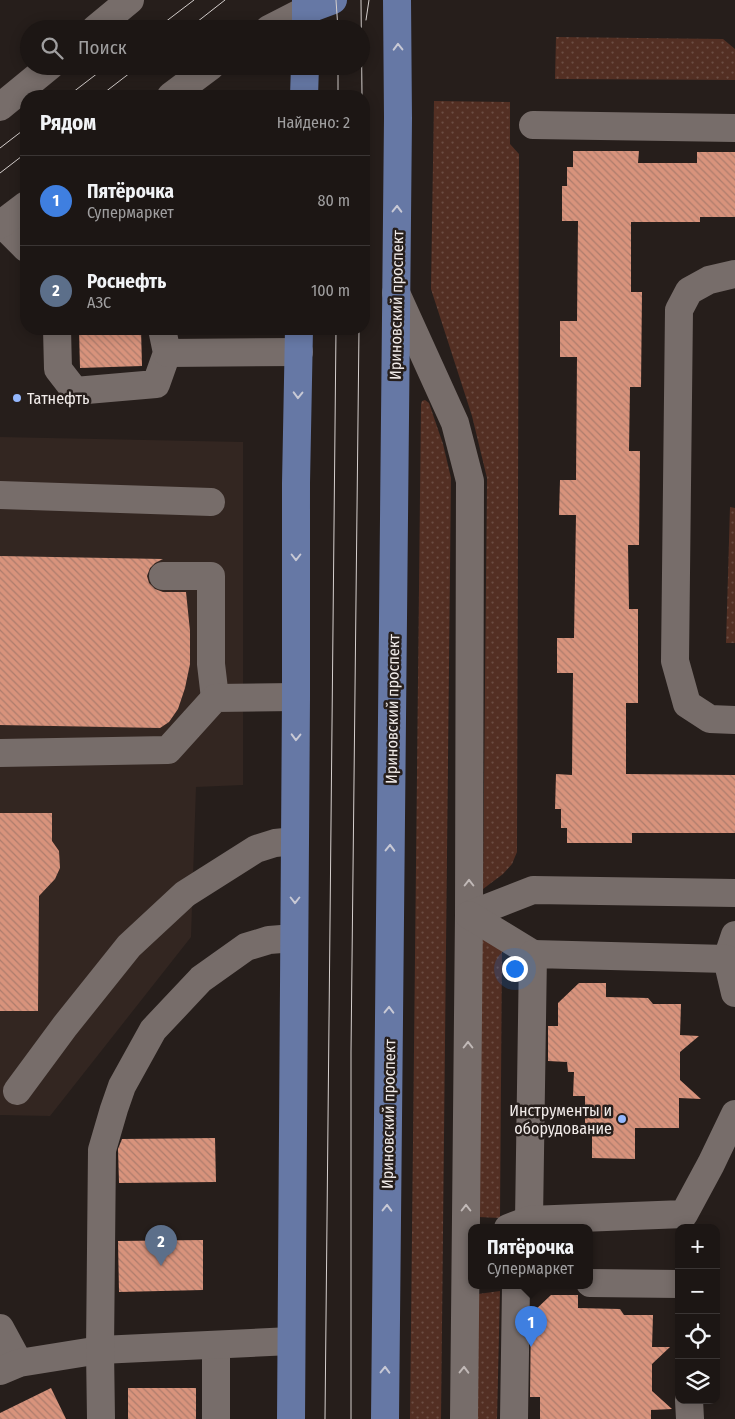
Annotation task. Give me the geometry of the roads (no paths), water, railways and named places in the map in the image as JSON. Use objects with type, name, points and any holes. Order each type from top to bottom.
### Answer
[{"type":"main road","points":[[306,13],[333,0]]},
{"type":"main road","name":"Ириновский проспект","points":[[385,1419],[398,76],[397,0]]},
{"type":"main road","points":[[304,90],[305,75]]},
{"type":"main road","points":[[291,1419],[296,483],[299,340]]},
{"type":"street","points":[[106,20],[130,0]]},
{"type":"street","points":[[290,20],[306,13]]},
{"type":"street","points":[[21,90],[39,75]]},
{"type":"street","points":[[179,90],[199,75]]},
{"type":"street","points":[[0,107],[20,91]]},
{"type":"street","points":[[533,126],[735,128]]},
{"type":"street","points":[[20,210],[1,224],[20,242]]},
{"type":"street","points":[[735,274],[709,280],[689,291],[679,310],[675,662],[687,704],[710,719],[735,720]]},
{"type":"street","points":[[396,293],[455,423],[470,481],[470,1224]]},
{"type":"street","points":[[57,335],[58,369],[75,390],[156,384],[164,341],[299,340]]},
{"type":"street","points":[[0,495],[211,502]]},
{"type":"street","points":[[163,576],[211,576],[211,664],[216,698]]},
{"type":"street","points":[[0,753],[168,750],[216,698],[296,697]]},
{"type":"street","points":[[17,1091],[128,946],[185,894],[256,849],[275,843],[295,842]]},
{"type":"street","points":[[469,915],[533,890],[735,893]]},
{"type":"street","points":[[469,915],[533,954],[731,947],[735,993]]},
{"type":"street","points":[[101,1419],[102,1150],[122,1086],[153,1030],[201,979],[246,947],[269,940],[294,938]]},
{"type":"street","points":[[533,954],[519,1224],[684,1214],[712,1164],[735,1114]]},
{"type":"street","points":[[593,1283],[675,1284]]},
{"type":"street","points":[[464,1419],[469,1289]]},
{"type":"street","points":[[514,1419],[516,1289]]},
{"type":"street","points":[[0,1328],[10,1367],[100,1350],[292,1341]]},
{"type":"street","points":[[216,1345],[216,1419]]},
{"type":"street","points":[[689,1404],[690,1419]]},
{"type":"tram line","points":[[168,20],[194,0]]},
{"type":"tram line","points":[[199,20],[225,0]]},
{"type":"tram line","points":[[336,0],[337,20]]},
{"type":"tram line","points":[[361,0],[361,20]]},
{"type":"tram line","points":[[366,20],[369,0]]},
{"type":"tram line","points":[[76,90],[95,75]]},
{"type":"tram line","points":[[108,90],[127,75]]},
{"type":"tram line","points":[[338,75],[338,90]]},
{"type":"tram line","points":[[362,75],[362,90]]},
{"type":"tram line","points":[[0,148],[20,133]]},
{"type":"tram line","points":[[0,173],[20,158]]},
{"type":"tram line","points":[[325,1419],[336,335]]},
{"type":"tram line","points":[[351,1419],[351,1052],[359,335]]},
{"type":"place","name":"Татнефть","points":[[17,398]]},
{"type":"place","name":"Инструменты и оборудование","points":[[622,1119]]},
{"type":"place","name":"Роснефть","points":[[161,1266]]},
{"type":"place","name":"Пятёрочка","points":[[531,1347]]}]
